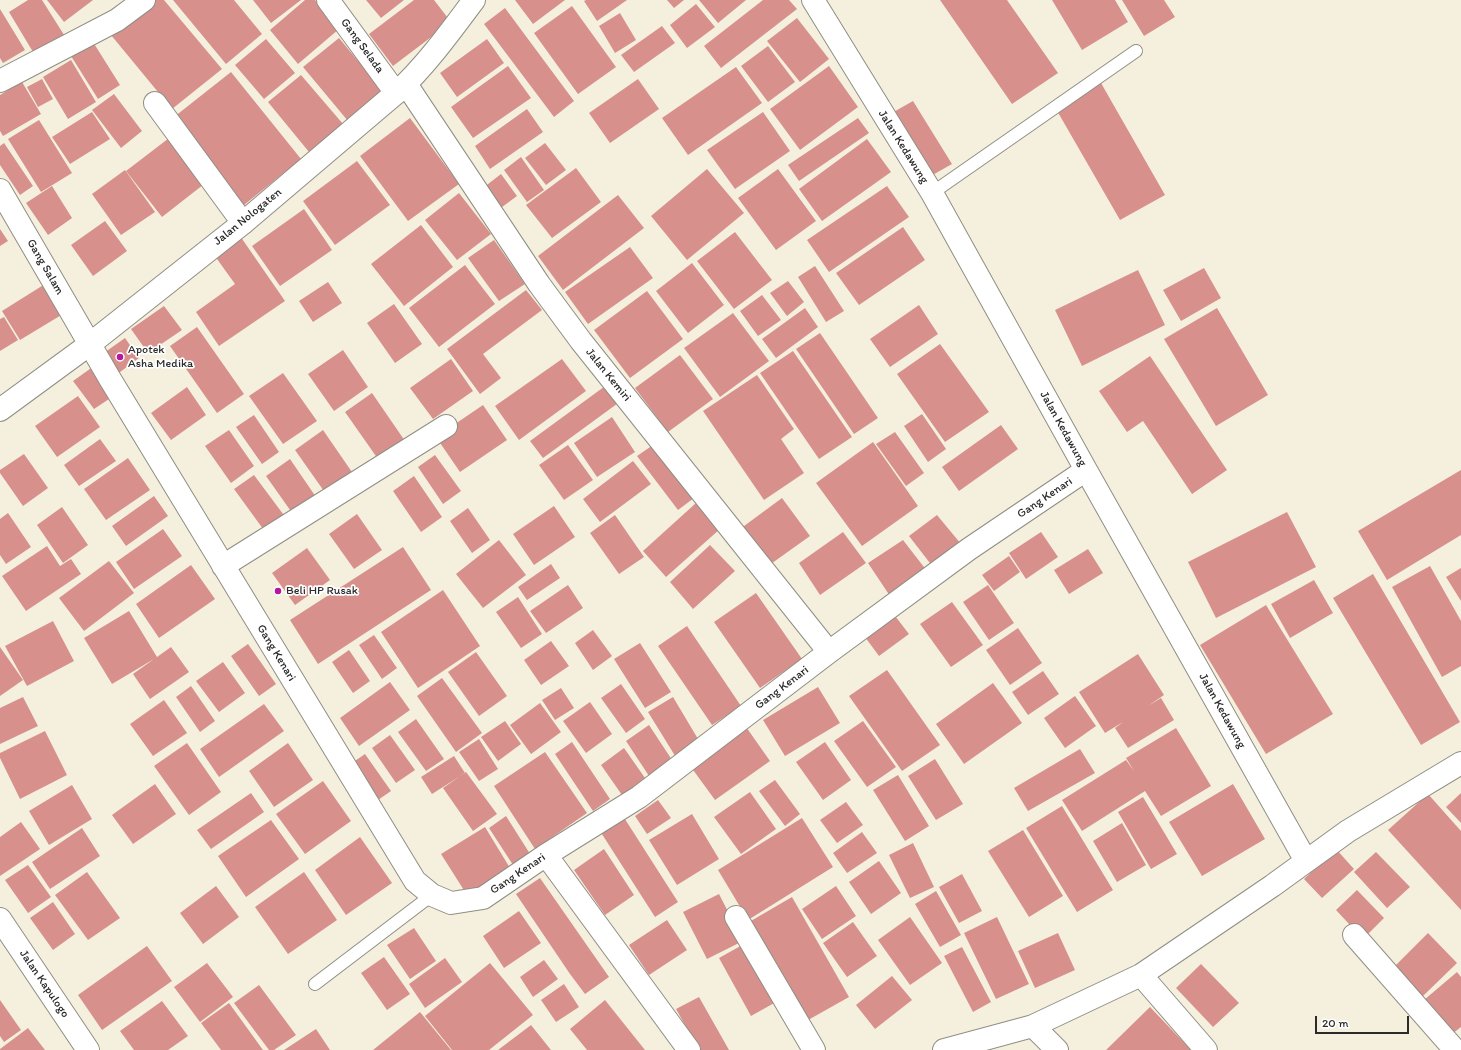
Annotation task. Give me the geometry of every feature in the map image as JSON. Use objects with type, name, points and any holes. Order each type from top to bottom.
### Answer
[{"type":"street","points":[[0,81],[118,20],[144,0]]},
{"type":"street","name":"Gang Selada","points":[[328,0],[401,89]]},
{"type":"street","name":"Jalan Nologaten","points":[[0,410],[90,344],[243,223],[401,89],[451,31],[474,0]]},
{"type":"street","name":"Jalan Kedawung","points":[[813,0],[932,193],[1306,861]]},
{"type":"street","name":"Jalan Kemiri","points":[[401,89],[581,341],[829,652]]},
{"type":"street","points":[[155,103],[243,223]]},
{"type":"street","name":"Gang Salam","points":[[0,190],[90,344]]},
{"type":"street","name":"Gang Kenari","points":[[90,344],[415,881],[432,895],[451,903],[483,898],[546,855],[639,797],[829,652],[969,549],[1086,470]]},
{"type":"street","points":[[223,566],[446,426]]},
{"type":"street","points":[[944,1050],[1033,1026],[1141,975],[1272,886],[1348,831],[1461,763]]},
{"type":"street","points":[[546,855],[689,1050]]},
{"type":"street","points":[[736,917],[814,1050]]},
{"type":"street","name":"Jalan Kapulogo","points":[[0,919],[88,1050]]},
{"type":"street","points":[[1354,935],[1455,1050]]},
{"type":"street","points":[[1141,975],[1206,1050]]},
{"type":"street","points":[[1033,1026],[1057,1050]]},
{"type":"lane","points":[[932,193],[1136,51]]},
{"type":"lane","points":[[315,984],[432,895]]},
{"type":"building","points":[[28,0],[42,0],[66,38],[36,57],[9,12]]},
{"type":"building","points":[[47,0],[93,0],[64,22]]},
{"type":"building","points":[[153,0],[164,0],[222,69],[172,109],[111,35]]},
{"type":"building","points":[[173,0],[234,0],[262,34],[226,64]]},
{"type":"building","points":[[253,0],[301,0],[271,23]]},
{"type":"building","points":[[305,0],[315,0],[339,29],[298,64],[270,30]]},
{"type":"building","points":[[366,0],[404,0],[381,18]]},
{"type":"building","points":[[414,0],[434,0],[451,22],[393,66],[369,34]]},
{"type":"building","points":[[515,0],[565,0],[533,24]]},
{"type":"building","points":[[627,0],[597,21],[584,1]]},
{"type":"building","points":[[667,0],[684,0],[674,8]]},
{"type":"building","points":[[699,0],[746,0],[718,23]]},
{"type":"building","points":[[763,0],[789,0],[797,9],[721,68],[704,46]]},
{"type":"building","points":[[940,0],[1007,0],[1058,73],[1012,104]]},
{"type":"building","points":[[1052,0],[1115,0],[1128,22],[1082,50]]},
{"type":"building","points":[[1122,0],[1164,0],[1175,17],[1144,36]]},
{"type":"building","points":[[696,4],[715,27],[687,48],[670,25]]},
{"type":"building","points":[[572,6],[616,67],[578,94],[534,33]]},
{"type":"building","points":[[505,8],[574,101],[554,117],[484,24]]},
{"type":"building","points":[[0,9],[25,50],[3,63],[0,58]]},
{"type":"building","points":[[620,13],[636,40],[615,53],[599,26]]},
{"type":"building","points":[[797,18],[829,59],[800,82],[767,41]]},
{"type":"building","points":[[662,26],[675,43],[634,72],[621,55]]},
{"type":"building","points":[[339,38],[383,91],[348,121],[303,67]]},
{"type":"building","points":[[266,39],[295,73],[264,99],[235,65]]},
{"type":"building","points":[[487,39],[504,63],[457,97],[440,73]]},
{"type":"building","points":[[93,42],[120,85],[98,99],[71,56]]},
{"type":"building","points":[[768,46],[795,82],[768,102],[741,66]]},
{"type":"building","points":[[71,60],[96,102],[68,119],[43,77]]},
{"type":"building","points":[[508,66],[531,98],[473,138],[451,107]]},
{"type":"building","points":[[829,66],[858,107],[800,150],[770,109]]},
{"type":"building","points":[[736,67],[762,103],[688,155],[662,118]]},
{"type":"building","points":[[231,72],[301,159],[244,205],[174,117]]},
{"type":"building","points":[[301,75],[343,124],[309,152],[268,102]]},
{"type":"building","points":[[42,79],[53,99],[38,107],[27,87]]},
{"type":"building","points":[[638,79],[659,109],[610,143],[589,113]]},
{"type":"building","points":[[22,82],[41,114],[3,136],[0,131],[0,95]]},
{"type":"building","points":[[1101,83],[1165,195],[1120,220],[1056,109]]},
{"type":"building","points":[[114,94],[142,131],[121,148],[92,110]]},
{"type":"building","points":[[913,101],[952,164],[929,177],[890,114]]},
{"type":"building","points":[[527,109],[543,132],[490,169],[475,146]]},
{"type":"building","points":[[92,112],[110,139],[70,164],[52,137]]},
{"type":"building","points":[[763,112],[790,151],[735,189],[707,150]]},
{"type":"building","points":[[410,118],[459,184],[408,221],[360,156]]},
{"type":"building","points":[[858,118],[869,133],[799,181],[788,165]]},
{"type":"building","points":[[39,120],[72,173],[41,192],[8,139]]},
{"type":"building","points":[[173,135],[208,181],[162,217],[126,171]]},
{"type":"building","points":[[867,139],[891,172],[822,221],[799,189]]},
{"type":"building","points":[[4,143],[33,186],[20,195],[0,165],[0,146]]},
{"type":"building","points":[[545,143],[566,170],[546,185],[525,158]]},
{"type":"building","points":[[521,157],[544,190],[527,202],[504,170]]},
{"type":"building","points":[[357,161],[390,205],[335,245],[303,201]]},
{"type":"building","points":[[576,168],[601,202],[552,238],[526,205]]},
{"type":"building","points":[[707,169],[744,213],[687,260],[651,216]]},
{"type":"building","points":[[778,169],[816,221],[776,250],[738,198]]},
{"type":"building","points":[[125,170],[155,212],[121,235],[92,194]]},
{"type":"building","points":[[501,174],[517,196],[498,210],[483,188]]},
{"type":"building","points":[[52,186],[72,218],[48,235],[26,203]]},
{"type":"building","points":[[887,186],[909,217],[829,272],[807,240]]},
{"type":"building","points":[[459,193],[491,234],[457,260],[425,220]]},
{"type":"building","points":[[618,195],[644,228],[563,290],[538,256]]},
{"type":"building","points":[[304,209],[332,250],[280,286],[252,246]]},
{"type":"building","points":[[105,221],[127,251],[93,276],[71,245]]},
{"type":"building","points":[[421,225],[453,267],[404,306],[371,264]]},
{"type":"building","points":[[903,227],[925,260],[859,305],[836,273]]},
{"type":"building","points":[[0,229],[8,241],[0,246]]},
{"type":"building","points":[[735,232],[772,280],[734,309],[697,261]]},
{"type":"building","points":[[238,233],[285,301],[219,346],[196,312],[235,284],[212,252]]},
{"type":"building","points":[[494,240],[525,284],[499,301],[468,258]]},
{"type":"building","points":[[630,247],[653,278],[588,324],[565,292]]},
{"type":"building","points":[[692,263],[724,305],[688,333],[656,291]]},
{"type":"building","points":[[465,265],[495,304],[439,347],[409,308]]},
{"type":"building","points":[[815,266],[844,311],[826,322],[798,277]]},
{"type":"building","points":[[1204,268],[1221,298],[1181,321],[1163,290]]},
{"type":"building","points":[[1138,270],[1165,325],[1082,366],[1055,310]]},
{"type":"building","points":[[788,281],[804,302],[787,316],[770,293]]},
{"type":"building","points":[[328,282],[342,303],[313,322],[299,301]]},
{"type":"building","points":[[45,284],[63,314],[20,340],[2,311]]},
{"type":"building","points":[[526,290],[542,310],[483,354],[501,378],[480,394],[447,349]]},
{"type":"building","points":[[647,291],[683,339],[630,378],[594,330]]},
{"type":"building","points":[[762,295],[781,320],[758,336],[740,311]]},
{"type":"building","points":[[394,304],[422,344],[395,363],[367,323]]},
{"type":"building","points":[[919,305],[938,334],[890,367],[870,339]]},
{"type":"building","points":[[164,306],[182,330],[148,353],[131,329]]},
{"type":"building","points":[[805,308],[818,327],[776,358],[762,339]]},
{"type":"building","points":[[1217,308],[1268,395],[1216,426],[1164,339]]},
{"type":"building","points":[[733,313],[769,361],[720,397],[684,348]]},
{"type":"building","points":[[4,317],[18,340],[0,351],[0,319]]},
{"type":"building","points":[[197,327],[244,394],[217,413],[170,346]]},
{"type":"building","points":[[820,333],[878,418],[854,434],[796,349]]},
{"type":"building","name":"Apotek Asha Medika","points":[[125,338],[139,358],[116,375],[101,355]]},
{"type":"building","points":[[940,344],[989,412],[945,442],[897,374]]},
{"type":"building","points":[[343,350],[368,387],[334,411],[308,374]]},
{"type":"building","points":[[793,351],[852,437],[819,459],[760,373]]},
{"type":"building","points":[[680,355],[713,399],[668,432],[635,388]]},
{"type":"building","points":[[1150,356],[1227,470],[1192,494],[1143,421],[1127,432],[1099,391]]},
{"type":"building","points":[[451,359],[473,391],[433,419],[410,388]]},
{"type":"building","points":[[562,359],[586,391],[519,440],[495,406]]},
{"type":"building","points":[[94,366],[115,395],[94,409],[73,381]]},
{"type":"building","points":[[283,373],[317,421],[283,444],[249,396]]},
{"type":"building","points":[[757,375],[794,429],[781,439],[804,473],[764,500],[703,411]]},
{"type":"building","points":[[612,381],[625,398],[543,458],[530,441]]},
{"type":"building","points":[[187,387],[206,415],[171,440],[151,413]]},
{"type":"building","points":[[372,393],[405,441],[378,459],[345,412]]},
{"type":"building","points":[[78,396],[100,427],[57,457],[35,426]]},
{"type":"building","points":[[483,405],[507,440],[460,472],[436,437]]},
{"type":"building","points":[[922,414],[946,449],[928,462],[904,426]]},
{"type":"building","points":[[254,415],[279,452],[262,464],[236,427]]},
{"type":"building","points":[[612,417],[635,452],[597,477],[574,443]]},
{"type":"building","points":[[1001,425],[1018,449],[959,491],[942,467]]},
{"type":"building","points":[[229,430],[254,466],[231,483],[205,446]]},
{"type":"building","points":[[323,430],[354,475],[326,494],[295,450]]},
{"type":"building","points":[[895,432],[924,473],[906,486],[876,444]]},
{"type":"building","points":[[100,439],[116,461],[79,486],[64,465]]},
{"type":"building","points":[[873,442],[918,506],[862,546],[816,483]]},
{"type":"building","points":[[568,445],[593,480],[564,500],[539,465]]},
{"type":"building","points":[[653,445],[694,498],[678,510],[637,456]]},
{"type":"building","points":[[24,454],[48,488],[23,506],[0,473],[0,470]]},
{"type":"building","points":[[435,455],[461,491],[443,504],[418,467]]},
{"type":"building","points":[[128,458],[150,490],[106,520],[84,489]]},
{"type":"building","points":[[290,459],[318,500],[295,517],[266,476]]},
{"type":"building","points":[[633,461],[651,484],[600,522],[583,499]]},
{"type":"building","points":[[1461,470],[1461,535],[1387,580],[1358,531]]},
{"type":"building","points":[[254,475],[286,518],[266,533],[234,489]]},
{"type":"building","points":[[414,476],[442,517],[421,532],[393,491]]},
{"type":"building","points":[[154,496],[168,516],[126,546],[112,526]]},
{"type":"building","points":[[782,498],[810,536],[768,566],[740,529]]},
{"type":"building","points":[[696,503],[720,529],[666,577],[643,551]]},
{"type":"building","points":[[554,506],[575,537],[534,565],[513,534]]},
{"type":"building","points":[[62,507],[88,545],[63,563],[37,525]]},
{"type":"building","points":[[468,508],[490,540],[472,553],[450,521]]},
{"type":"building","points":[[1287,512],[1316,567],[1216,618],[1188,562]]},
{"type":"building","points":[[8,513],[31,547],[6,564],[0,555],[0,519]]},
{"type":"building","points":[[357,514],[382,550],[354,569],[329,534]]},
{"type":"building","points":[[615,515],[644,557],[619,574],[590,533]]},
{"type":"building","points":[[937,515],[961,544],[933,567],[909,536]]},
{"type":"building","points":[[163,529],[182,556],[134,589],[116,562]]},
{"type":"building","points":[[843,532],[866,563],[820,595],[799,563]]},
{"type":"building","points":[[1041,532],[1058,557],[1026,579],[1009,553]]},
{"type":"building","points":[[499,540],[526,575],[483,608],[456,574]]},
{"type":"building","points":[[903,540],[927,571],[890,596],[868,563]]},
{"type":"building","points":[[710,545],[735,571],[693,609],[670,582]]},
{"type":"building","points":[[47,546],[60,566],[71,559],[81,574],[26,611],[2,576]]},
{"type":"building","points":[[403,547],[431,590],[318,664],[290,620]]},
{"type":"building","points":[[307,548],[330,580],[295,605],[272,573]]},
{"type":"building","points":[[1088,549],[1103,573],[1069,594],[1054,570]]},
{"type":"building","points":[[1009,556],[1020,572],[994,591],[982,575]]},
{"type":"building","points":[[109,561],[134,593],[84,631],[59,598]]},
{"type":"building","points":[[551,564],[560,578],[527,600],[518,587]]},
{"type":"building","points":[[191,565],[215,599],[159,638],[136,604]]},
{"type":"building","points":[[1430,566],[1461,621],[1461,666],[1442,677],[1392,587]]},
{"type":"building","points":[[1461,568],[1461,601],[1446,577]]},
{"type":"building","points":[[1373,574],[1460,722],[1421,745],[1333,598]]},
{"type":"building","points":[[1314,580],[1333,613],[1290,638],[1271,604]]},
{"type":"building","points":[[568,585],[583,608],[546,633],[530,611]]},
{"type":"building","points":[[988,585],[1014,623],[989,640],[963,602]]},
{"type":"building","points":[[443,590],[480,646],[418,688],[381,632]]},
{"type":"building","points":[[756,593],[802,659],[760,688],[714,622]]},
{"type":"building","points":[[518,597],[542,634],[521,648],[496,612]]},
{"type":"building","points":[[952,602],[983,645],[951,667],[920,624]]},
{"type":"building","points":[[1266,605],[1333,714],[1266,754],[1200,645]]},
{"type":"building","points":[[129,611],[157,657],[171,647],[189,672],[150,699],[133,674],[154,659],[112,684],[84,638]]},
{"type":"building","points":[[892,612],[909,634],[879,656],[862,633]]},
{"type":"building","points":[[53,621],[74,661],[27,686],[5,646]]},
{"type":"building","points":[[687,626],[741,706],[712,725],[658,646]]},
{"type":"building","points":[[1018,628],[1042,663],[1010,685],[986,650]]},
{"type":"building","points":[[593,630],[612,656],[593,670],[575,643]]},
{"type":"building","points":[[374,635],[397,668],[382,679],[359,645]]},
{"type":"building","points":[[551,641],[569,666],[541,685],[524,660]]},
{"type":"building","points":[[640,643],[671,692],[645,708],[614,659]]},
{"type":"building","points":[[248,644],[276,684],[259,696],[231,656]]},
{"type":"building","points":[[0,647],[23,680],[0,696]]},
{"type":"building","points":[[349,650],[370,681],[353,693],[332,662]]},
{"type":"building","points":[[476,652],[507,696],[479,716],[448,672]]},
{"type":"building","points":[[1138,654],[1164,695],[1148,706],[1161,698],[1174,720],[1128,748],[1115,728],[1123,722],[1105,733],[1079,692]]},
{"type":"building","points":[[223,662],[245,693],[219,712],[196,681]]},
{"type":"building","points":[[887,670],[940,745],[902,771],[849,696]]},
{"type":"building","points":[[1043,671],[1059,694],[1028,715],[1012,692]]},
{"type":"building","points":[[442,678],[482,733],[456,752],[417,696]]},
{"type":"building","points":[[390,682],[410,710],[359,746],[340,718]]},
{"type":"building","points":[[993,683],[1022,723],[964,764],[936,724]]},
{"type":"building","points":[[621,684],[645,719],[626,733],[601,698]]},
{"type":"building","points":[[191,686],[215,721],[200,732],[176,697]]},
{"type":"building","points":[[818,687],[840,723],[785,756],[763,720]]},
{"type":"building","points":[[561,688],[574,708],[555,720],[542,700]]},
{"type":"building","points":[[1075,696],[1096,726],[1065,748],[1044,718]]},
{"type":"building","points":[[23,697],[38,726],[0,744],[0,708]]},
{"type":"building","points":[[673,697],[701,744],[677,759],[648,712]]},
{"type":"building","points":[[164,700],[187,733],[153,756],[130,724]]},
{"type":"building","points":[[590,702],[612,734],[586,753],[563,721]]},
{"type":"building","points":[[540,703],[561,732],[531,754],[510,725]]},
{"type":"building","points":[[264,704],[284,731],[219,777],[200,749]]},
{"type":"building","points":[[416,719],[444,759],[426,771],[398,732]]},
{"type":"building","points":[[505,721],[521,744],[498,761],[481,737]]},
{"type":"building","points":[[863,721],[896,767],[867,787],[834,741]]},
{"type":"building","points":[[744,724],[770,761],[715,800],[688,763]]},
{"type":"building","points":[[649,725],[674,763],[651,779],[626,741]]},
{"type":"building","points":[[1176,728],[1211,786],[1161,816],[1145,791],[1082,831],[1062,800],[1126,760],[1134,771],[1126,758]]},
{"type":"building","points":[[45,731],[67,775],[20,799],[0,758],[0,753]]},
{"type":"building","points":[[390,735],[415,770],[396,783],[372,748]]},
{"type":"building","points":[[479,739],[498,769],[479,781],[459,752]]},
{"type":"building","points":[[572,742],[610,799],[593,811],[555,754]]},
{"type":"building","points":[[825,742],[851,780],[823,800],[796,762]]},
{"type":"building","points":[[187,743],[221,792],[189,815],[154,766]]},
{"type":"building","points":[[288,743],[313,780],[274,807],[249,771]]},
{"type":"building","points":[[624,748],[645,778],[622,795],[601,765]]},
{"type":"building","points":[[1080,749],[1095,773],[1028,811],[1014,788]]},
{"type":"building","points":[[545,752],[587,813],[535,849],[494,786]]},
{"type":"building","points":[[365,754],[391,791],[378,800],[352,763]]},
{"type":"building","points":[[454,756],[465,773],[432,794],[421,777]]},
{"type":"building","points":[[935,759],[963,804],[936,820],[908,776]]},
{"type":"building","points":[[466,772],[497,814],[473,831],[443,788]]},
{"type":"building","points":[[898,775],[929,826],[905,841],[873,790]]},
{"type":"building","points":[[775,780],[800,814],[785,826],[759,791]]},
{"type":"building","points":[[323,781],[351,821],[305,854],[276,814]]},
{"type":"building","points":[[155,784],[176,814],[133,844],[112,815]]},
{"type":"building","points":[[1233,784],[1265,839],[1202,876],[1169,822]]},
{"type":"building","points":[[72,785],[92,819],[49,845],[29,811]]},
{"type":"building","points":[[750,792],[776,829],[741,854],[714,817]]},
{"type":"building","points":[[251,793],[264,812],[211,849],[197,830]]},
{"type":"building","points":[[1461,793],[1461,823],[1446,807]]},
{"type":"building","points":[[1428,794],[1461,831],[1461,910],[1388,830]]},
{"type":"building","points":[[1143,797],[1177,854],[1151,869],[1118,812]]},
{"type":"building","points":[[658,800],[671,818],[647,834],[635,816]]},
{"type":"building","points":[[846,802],[863,825],[837,843],[820,820]]},
{"type":"building","points":[[1062,806],[1113,890],[1077,912],[1026,828]]},
{"type":"building","points":[[692,814],[719,859],[677,885],[649,840]]},
{"type":"building","points":[[506,816],[532,857],[515,868],[489,828]]},
{"type":"building","points":[[623,816],[678,902],[655,917],[600,831]]},
{"type":"building","points":[[802,818],[833,867],[748,920],[718,870]]},
{"type":"building","points":[[271,820],[299,859],[246,897],[218,856]]},
{"type":"building","points":[[21,822],[40,849],[0,876],[0,837]]},
{"type":"building","points":[[1122,823],[1146,865],[1117,882],[1093,841]]},
{"type":"building","points":[[485,827],[510,868],[467,895],[441,854]]},
{"type":"building","points":[[82,828],[100,856],[50,889],[32,862]]},
{"type":"building","points":[[1023,830],[1063,896],[1029,917],[988,851]]},
{"type":"building","points":[[862,832],[877,853],[847,873],[833,853]]},
{"type":"building","points":[[360,837],[392,883],[346,915],[315,870]]},
{"type":"building","points":[[913,843],[934,887],[910,898],[889,855]]},
{"type":"building","points":[[604,849],[634,895],[605,915],[574,870]]},
{"type":"building","points":[[1336,849],[1354,869],[1322,898],[1304,879]]},
{"type":"building","points":[[1376,852],[1410,887],[1387,908],[1354,872]]},
{"type":"building","points":[[879,861],[901,893],[871,914],[849,882]]},
{"type":"building","points":[[28,865],[51,897],[28,913],[5,880]]},
{"type":"building","points":[[87,872],[120,918],[88,940],[55,895]]},
{"type":"building","points":[[304,872],[337,920],[288,954],[255,907]]},
{"type":"building","points":[[962,874],[982,911],[959,923],[939,887]]},
{"type":"building","points":[[540,878],[609,977],[585,994],[516,894]]},
{"type":"building","points":[[216,886],[239,917],[203,944],[180,913]]},
{"type":"building","points":[[836,886],[856,916],[822,939],[802,909]]},
{"type":"building","points":[[1357,890],[1384,918],[1363,939],[1336,910]]},
{"type":"building","points":[[936,891],[961,935],[940,947],[915,904]]},
{"type":"building","points":[[719,894],[743,941],[707,959],[683,912]]},
{"type":"building","points":[[792,897],[849,997],[801,1024],[744,925]]},
{"type":"building","points":[[53,902],[75,934],[53,950],[30,918]]},
{"type":"building","points":[[519,911],[541,943],[504,968],[483,936]]},
{"type":"building","points":[[910,917],[942,963],[910,985],[878,940]]},
{"type":"building","points":[[997,917],[1029,984],[996,999],[964,933]]},
{"type":"building","points":[[667,920],[687,950],[649,975],[629,945]]},
{"type":"building","points":[[853,922],[877,956],[847,977],[823,943]]},
{"type":"building","points":[[414,928],[436,961],[410,979],[387,945]]},
{"type":"building","points":[[1058,933],[1075,970],[1035,988],[1018,951]]},
{"type":"building","points":[[1428,933],[1457,963],[1423,996],[1394,967]]},
{"type":"building","points":[[744,944],[776,1002],[751,1016],[719,958]]},
{"type":"building","points":[[147,946],[172,981],[102,1030],[78,995]]},
{"type":"building","points":[[962,947],[991,1002],[973,1012],[944,956]]},
{"type":"building","points":[[384,957],[410,994],[387,1010],[361,973]]},
{"type":"building","points":[[445,958],[462,982],[425,1008],[409,984]]},
{"type":"building","points":[[544,960],[558,979],[533,997],[520,977]]},
{"type":"building","points":[[207,963],[233,997],[200,1022],[174,987]]},
{"type":"building","points":[[490,963],[533,1015],[489,1050],[452,1050],[425,1016]]},
{"type":"building","points":[[1201,964],[1239,1003],[1213,1027],[1176,988]]},
{"type":"building","points":[[1457,972],[1461,977],[1461,1027],[1452,1034],[1424,1000]]},
{"type":"building","points":[[892,976],[912,1000],[875,1029],[856,1005]]},
{"type":"building","points":[[564,984],[579,1007],[556,1022],[541,1000]]},
{"type":"building","points":[[259,985],[296,1035],[274,1050],[269,1050],[234,1003]]},
{"type":"building","points":[[699,997],[729,1050],[699,1050],[676,1009]]},
{"type":"building","points":[[0,1000],[21,1030],[4,1042],[0,1036]]},
{"type":"building","points":[[605,1000],[645,1050],[587,1050],[570,1029]]},
{"type":"building","points":[[162,1001],[188,1036],[168,1050],[134,1050],[120,1031]]},
{"type":"building","points":[[229,1003],[263,1050],[221,1050],[201,1023]]},
{"type":"building","points":[[1150,1007],[1191,1050],[1106,1050]]},
{"type":"building","points":[[420,1012],[451,1050],[373,1050]]},
{"type":"building","points":[[531,1025],[551,1050],[498,1050]]},
{"type":"building","points":[[28,1028],[45,1050],[0,1050],[0,1049]]},
{"type":"building","points":[[316,1029],[330,1050],[284,1050]]},
{"type":"place","name":"Apotek Asha Medika","points":[[120,357]]},
{"type":"place","name":"Beli HP Rusak","points":[[278,591]]}]
